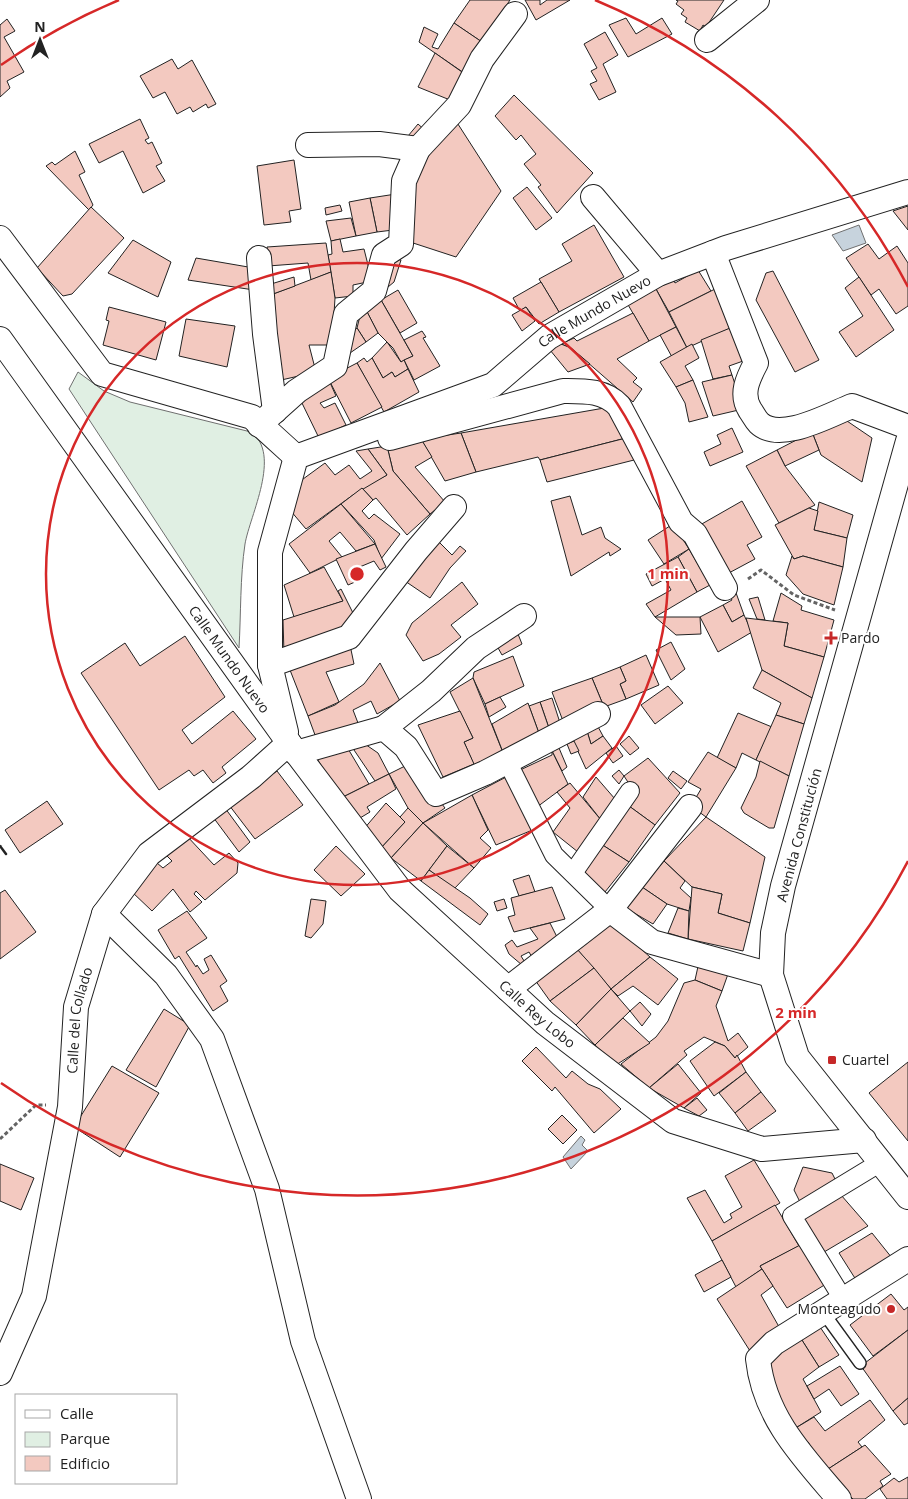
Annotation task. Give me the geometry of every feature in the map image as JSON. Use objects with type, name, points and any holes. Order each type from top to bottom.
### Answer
[{"type":"street","points":[[707,40],[757,0]]},
{"type":"street","points":[[0,238],[102,374],[252,417],[267,418],[297,392],[335,366],[346,314],[374,291],[384,255],[401,244],[404,181],[418,149],[459,105],[482,60],[515,14]]},
{"type":"street","points":[[308,145],[379,144],[418,149]]},
{"type":"street","name":"Calle Mundo Nuevo","points":[[292,748],[270,665],[270,552],[296,457],[493,385],[549,337],[658,274],[713,253],[908,192]]},
{"type":"street","points":[[593,197],[658,274]]},
{"type":"street","points":[[713,253],[756,364],[745,382],[747,404],[758,422],[770,430],[788,431],[852,406],[908,427]]},
{"type":"street","points":[[259,258],[265,334],[267,418],[296,457]]},
{"type":"street","name":"Calle Mundo Nuevo","points":[[0,339],[292,748]]},
{"type":"street","points":[[354,436],[357,447],[563,391],[598,393],[612,399],[619,406],[681,522],[695,534],[725,588]]},
{"type":"street","name":"Avenida Constitución","points":[[908,441],[783,886],[773,933],[771,975],[797,1057],[908,1197]]},
{"type":"street","points":[[270,665],[350,637],[416,551],[454,507]]},
{"type":"street","points":[[292,748],[384,728],[431,691],[476,648],[524,616]]},
{"type":"street","points":[[384,728],[406,747],[436,794],[507,761],[598,714]]},
{"type":"street","name":"Calle del Collado","points":[[0,1373],[34,1296],[70,1107],[76,1007],[104,914],[149,854],[292,748]]},
{"type":"street","name":"Calle Rey Lobo","points":[[292,748],[400,890],[545,1023],[673,1121],[762,1149],[864,1140]]},
{"type":"street","points":[[507,761],[554,854],[610,910],[652,942],[771,975]]},
{"type":"street","points":[[573,874],[630,791]]},
{"type":"street","points":[[508,990],[610,910],[690,807]]},
{"type":"street","points":[[104,914],[166,975],[212,1040],[267,1189],[303,1341],[359,1499]]},
{"type":"street","points":[[843,1300],[792,1216],[881,1162]]},
{"type":"street","points":[[839,1499],[786,1436],[764,1390],[758,1358],[774,1343],[908,1259]]},
{"type":"lane","points":[[823,1312],[860,1363]]},
{"type":"path","points":[[725,588],[738,586],[761,570],[794,595],[859,618]]},
{"type":"path","points":[[0,1139],[36,1105],[70,1107]]},
{"type":"green space","points":[[78,372],[104,391],[130,402],[251,432],[260,442],[264,455],[264,469],[262,485],[248,532],[243,557],[239,648],[69,389]]},
{"type":"shaded area","points":[[859,225],[866,243],[843,251],[832,235]]},
{"type":"shaded area","points":[[581,1136],[585,1140],[582,1145],[588,1151],[571,1169],[563,1157]]},
{"type":"building","points":[[470,0],[510,0],[482,42],[454,23]]},
{"type":"building","points":[[525,0],[540,0],[540,5],[547,0],[570,0],[536,20]]},
{"type":"building","points":[[676,0],[724,0],[706,27],[703,25],[700,31],[685,22],[687,18],[681,14],[684,10],[676,4],[678,1]]},
{"type":"building","points":[[626,18],[636,34],[662,18],[672,34],[628,57],[609,25]]},
{"type":"building","points":[[7,19],[15,31],[4,37],[24,72],[7,81],[10,88],[0,97],[0,25]]},
{"type":"building","points":[[454,23],[482,42],[464,73],[419,42],[424,27],[438,34],[432,47],[438,49]]},
{"type":"building","points":[[605,32],[618,55],[603,64],[616,92],[599,100],[590,84],[597,81],[591,71],[597,68],[584,44]]},
{"type":"building","points":[[435,53],[462,72],[450,100],[418,87]]},
{"type":"building","points":[[172,59],[178,69],[192,60],[216,104],[208,108],[206,104],[193,112],[190,107],[177,114],[165,92],[153,98],[140,76]]},
{"type":"building","points":[[514,95],[593,173],[557,213],[538,187],[541,185],[524,164],[536,154],[521,135],[516,140],[495,116]]},
{"type":"building","points":[[140,119],[149,138],[145,140],[148,144],[152,142],[162,163],[156,166],[165,181],[143,193],[123,151],[99,163],[89,144]]},
{"type":"building","points":[[456,121],[501,191],[456,257],[407,241],[413,175]]},
{"type":"building","points":[[418,124],[428,133],[418,144],[408,136]]},
{"type":"building","points":[[75,151],[85,172],[79,175],[93,205],[89,210],[46,166],[52,162],[55,165]]},
{"type":"building","points":[[294,160],[301,209],[289,211],[291,222],[264,225],[257,166]]},
{"type":"building","points":[[527,187],[552,218],[536,230],[513,198]]},
{"type":"building","points":[[396,194],[393,230],[377,232],[370,198]]},
{"type":"building","points":[[370,198],[377,232],[356,236],[349,202]]},
{"type":"building","points":[[340,205],[342,211],[326,215],[325,208]]},
{"type":"building","points":[[908,206],[908,230],[893,211]]},
{"type":"building","points":[[91,207],[124,238],[72,294],[63,296],[37,268]]},
{"type":"building","points":[[351,218],[356,236],[331,241],[326,221]]},
{"type":"building","points":[[594,225],[624,277],[559,312],[539,279],[572,261],[562,244]]},
{"type":"building","points":[[340,239],[343,252],[364,249],[372,281],[353,285],[353,296],[335,298],[328,255],[332,254],[331,241]]},
{"type":"building","points":[[133,240],[171,262],[158,297],[108,273]]},
{"type":"building","points":[[326,243],[331,272],[311,280],[308,263],[268,266],[267,247]]},
{"type":"building","points":[[868,244],[879,259],[897,246],[908,263],[908,306],[896,314],[879,289],[871,295],[846,258]]},
{"type":"building","points":[[387,257],[401,260],[394,282],[376,297]]},
{"type":"building","points":[[196,258],[254,268],[254,290],[188,280]]},
{"type":"building","points":[[698,270],[711,291],[669,312],[656,289],[673,279],[675,283]]},
{"type":"building","points":[[773,271],[819,360],[795,372],[756,300],[766,273]]},
{"type":"building","points":[[331,272],[335,298],[332,345],[309,345],[316,372],[277,381],[273,294]]},
{"type":"building","points":[[294,277],[295,286],[273,294],[271,284]]},
{"type":"building","points":[[859,277],[894,330],[856,357],[839,332],[863,316],[845,288]]},
{"type":"building","points":[[541,282],[559,312],[539,324],[526,307],[520,311],[513,298]]},
{"type":"building","points":[[656,289],[676,327],[649,341],[627,303]]},
{"type":"building","points":[[715,289],[735,326],[687,348],[669,312]]},
{"type":"building","points":[[398,290],[417,323],[400,333],[381,300]]},
{"type":"building","points":[[381,300],[413,356],[401,362],[393,348],[378,333],[366,310]]},
{"type":"building","points":[[363,304],[378,333],[366,342],[357,328]]},
{"type":"building","points":[[109,307],[166,322],[156,360],[103,345],[109,321],[106,320]]},
{"type":"building","points":[[526,307],[535,321],[522,331],[512,315]]},
{"type":"building","points":[[633,313],[649,341],[617,359],[637,378],[633,382],[642,389],[633,402],[571,348],[561,344],[574,338],[577,341]]},
{"type":"building","points":[[186,319],[235,326],[227,367],[179,356]]},
{"type":"building","points":[[735,326],[746,360],[729,366],[732,375],[713,379],[701,340]]},
{"type":"building","points":[[676,327],[687,348],[672,357],[660,335]]},
{"type":"building","points":[[357,328],[366,342],[350,353],[346,345],[348,335]]},
{"type":"building","points":[[422,331],[426,337],[423,338],[440,366],[414,380],[404,360],[413,356],[404,340]]},
{"type":"building","points":[[387,342],[401,362],[404,360],[408,369],[395,377],[392,372],[383,378],[372,358]]},
{"type":"building","points":[[561,344],[571,348],[590,364],[568,372],[550,350]]},
{"type":"building","points":[[692,344],[699,358],[685,366],[693,380],[676,387],[660,362]]},
{"type":"building","points":[[364,358],[367,362],[372,358],[383,378],[392,372],[395,377],[408,369],[419,392],[384,412],[357,363]]},
{"type":"building","points":[[357,363],[382,407],[351,423],[328,378]]},
{"type":"building","points":[[732,375],[743,409],[713,416],[702,382]]},
{"type":"building","points":[[328,378],[336,396],[320,403],[324,408],[335,403],[346,425],[319,438],[300,399]]},
{"type":"building","points":[[693,380],[708,417],[689,422],[685,403],[676,387]]},
{"type":"building","points":[[610,407],[626,438],[540,460],[538,457],[476,472],[461,433]]},
{"type":"building","points":[[847,421],[872,438],[862,482],[821,455],[812,432]]},
{"type":"building","points":[[732,428],[743,452],[710,466],[704,452],[721,444],[717,435]]},
{"type":"building","points":[[812,432],[819,450],[785,466],[777,450]]},
{"type":"building","points":[[461,433],[476,472],[445,481],[421,439]]},
{"type":"building","points":[[626,438],[638,459],[547,482],[540,460]]},
{"type":"building","points":[[421,439],[432,457],[415,467],[445,502],[430,514],[393,471],[387,446]]},
{"type":"building","points":[[387,446],[393,471],[430,514],[407,535],[376,498],[373,500],[362,488],[387,475],[368,449]]},
{"type":"building","points":[[368,449],[387,475],[353,495],[306,529],[290,510],[299,482],[325,463],[335,475],[349,465],[360,479],[372,471],[356,451]]},
{"type":"building","points":[[777,450],[785,466],[815,505],[779,523],[746,466]]},
{"type":"building","points":[[362,488],[373,500],[362,511],[369,519],[374,514],[400,534],[381,559],[374,540],[341,504]]},
{"type":"building","points":[[570,496],[582,535],[601,527],[605,538],[621,549],[610,556],[609,552],[571,576],[551,501]]},
{"type":"building","points":[[742,501],[762,537],[747,545],[755,559],[727,574],[700,525]]},
{"type":"building","points":[[819,502],[853,515],[847,538],[814,530]]},
{"type":"building","points":[[341,504],[375,544],[356,551],[340,532],[329,541],[342,557],[310,573],[289,544]]},
{"type":"building","points":[[809,508],[818,511],[814,530],[847,538],[843,567],[803,556],[794,559],[775,525]]},
{"type":"building","points":[[673,524],[689,549],[664,564],[648,540]]},
{"type":"building","points":[[435,538],[452,555],[460,546],[466,551],[450,568],[430,598],[402,579]]},
{"type":"building","points":[[375,544],[386,567],[380,570],[374,561],[350,571],[355,582],[348,585],[336,559]]},
{"type":"building","points":[[689,549],[710,585],[697,592],[678,557]]},
{"type":"building","points":[[792,556],[794,559],[803,556],[843,567],[834,605],[803,594],[786,575]]},
{"type":"building","points":[[678,557],[697,592],[655,617],[646,604],[671,590],[665,579],[652,586],[646,574]]},
{"type":"building","points":[[324,567],[343,601],[294,617],[284,585]]},
{"type":"building","points":[[462,582],[478,604],[451,625],[461,637],[439,654],[423,661],[406,635],[412,623]]},
{"type":"building","points":[[341,589],[355,617],[328,641],[284,654],[283,620],[343,601],[338,591]]},
{"type":"building","points":[[735,590],[744,615],[732,622],[723,605],[732,600],[729,595]]},
{"type":"building","points":[[781,593],[802,606],[801,610],[834,620],[824,657],[784,646],[788,623],[773,621]]},
{"type":"building","points":[[758,597],[765,620],[757,619],[749,599]]},
{"type":"building","points":[[723,605],[732,622],[744,615],[752,632],[718,652],[700,617]]},
{"type":"building","points":[[655,617],[700,617],[701,634],[676,635]]},
{"type":"building","points":[[746,618],[788,623],[784,646],[824,657],[812,698],[762,670]]},
{"type":"building","points":[[518,634],[522,644],[502,655],[497,646]]},
{"type":"building","points":[[185,636],[225,697],[182,730],[192,744],[233,711],[256,739],[222,767],[226,773],[213,783],[203,770],[194,776],[189,770],[159,790],[81,673],[125,643],[140,666]]},
{"type":"building","points":[[671,642],[685,669],[671,680],[656,650]]},
{"type":"building","points":[[350,645],[354,664],[326,672],[339,702],[308,716],[290,670]]},
{"type":"building","points":[[646,655],[659,685],[626,699],[620,684],[626,681],[620,667]]},
{"type":"building","points":[[513,656],[524,686],[485,704],[473,678],[474,672]]},
{"type":"building","points":[[380,663],[400,701],[377,714],[371,701],[353,710],[358,723],[318,743],[308,716],[335,705],[364,684]]},
{"type":"building","points":[[620,667],[626,681],[620,684],[626,699],[604,707],[592,678]]},
{"type":"building","points":[[762,670],[812,698],[804,724],[776,715],[781,703],[753,688]]},
{"type":"building","points":[[473,678],[506,760],[477,772],[464,742],[473,738],[450,692]]},
{"type":"building","points":[[592,678],[604,707],[563,721],[552,692]]},
{"type":"building","points":[[668,686],[683,703],[655,724],[641,705]]},
{"type":"building","points":[[500,697],[506,707],[489,717],[485,704]]},
{"type":"building","points":[[552,698],[562,729],[551,734],[540,702]]},
{"type":"building","points":[[540,702],[551,734],[540,736],[529,706]]},
{"type":"building","points":[[528,703],[540,736],[506,760],[492,724]]},
{"type":"building","points":[[460,711],[473,738],[464,742],[474,764],[443,777],[418,725]]},
{"type":"building","points":[[738,713],[772,727],[756,760],[742,753],[736,768],[717,758]]},
{"type":"building","points":[[776,715],[804,724],[789,776],[756,760]]},
{"type":"building","points":[[596,723],[603,736],[591,744],[586,728]]},
{"type":"building","points":[[586,728],[591,744],[603,736],[612,748],[586,769],[571,736]]},
{"type":"building","points":[[629,736],[639,748],[630,755],[620,744]]},
{"type":"building","points":[[574,741],[579,751],[571,754],[567,744]]},
{"type":"building","points":[[344,742],[369,784],[341,798],[316,757]]},
{"type":"building","points":[[362,742],[378,753],[389,774],[375,781],[354,750]]},
{"type":"building","points":[[616,746],[623,756],[613,763],[606,753]]},
{"type":"building","points":[[559,748],[567,767],[562,771],[552,751]]},
{"type":"building","points":[[552,751],[568,784],[537,807],[518,771],[552,755]]},
{"type":"building","points":[[708,752],[736,768],[706,817],[691,806],[701,789],[688,782]]},
{"type":"building","points":[[648,758],[680,793],[655,825],[629,806],[637,796],[624,776]]},
{"type":"building","points":[[760,761],[789,776],[774,828],[769,828],[744,813],[741,808],[756,777]]},
{"type":"building","points":[[407,765],[420,775],[445,808],[423,823],[408,808],[389,774]]},
{"type":"building","points":[[619,770],[624,776],[619,784],[612,776]]},
{"type":"building","points":[[277,771],[303,805],[255,839],[229,805]]},
{"type":"building","points":[[673,771],[687,781],[681,789],[668,778]]},
{"type":"building","points":[[389,774],[396,789],[367,807],[370,812],[355,821],[341,798]]},
{"type":"building","points":[[508,776],[535,829],[496,845],[472,795]]},
{"type":"building","points":[[596,777],[615,799],[601,820],[583,797]]},
{"type":"building","points":[[570,783],[601,820],[578,852],[553,832],[570,808],[557,792]]},
{"type":"building","points":[[472,795],[488,830],[480,838],[491,848],[474,868],[423,823]]},
{"type":"building","points":[[47,801],[63,824],[20,853],[5,830]]},
{"type":"building","points":[[386,803],[405,822],[381,848],[363,830]]},
{"type":"building","points":[[629,806],[655,825],[629,862],[601,844]]},
{"type":"building","points":[[225,808],[250,842],[239,852],[213,817]]},
{"type":"building","points":[[408,808],[423,823],[391,858],[381,848],[405,822],[400,817]]},
{"type":"building","points":[[706,817],[765,857],[750,923],[718,913],[722,894],[692,887],[664,861]]},
{"type":"building","points":[[423,823],[447,846],[421,881],[391,858]]},
{"type":"building","points":[[186,835],[214,865],[229,853],[238,863],[237,873],[205,900],[196,891],[194,894],[202,902],[190,912],[173,889],[152,911],[131,891],[157,863],[163,868],[172,861],[166,855]]},
{"type":"building","points":[[601,844],[629,862],[601,897],[581,872]]},
{"type":"building","points":[[336,846],[365,874],[341,896],[314,870]]},
{"type":"building","points":[[447,846],[474,868],[454,889],[429,870]]},
{"type":"building","points":[[664,861],[685,881],[680,888],[691,898],[689,911],[667,904],[642,887]]},
{"type":"building","points":[[429,870],[470,898],[488,914],[480,925],[421,881]]},
{"type":"building","points":[[529,875],[535,892],[519,896],[513,880]]},
{"type":"building","points":[[552,887],[565,919],[514,932],[508,917],[515,915],[511,898]]},
{"type":"building","points":[[642,887],[667,904],[653,924],[624,907]]},
{"type":"building","points":[[692,887],[722,894],[718,913],[750,923],[743,951],[688,939]]},
{"type":"building","points":[[5,890],[36,932],[0,959],[0,893]]},
{"type":"building","points":[[311,899],[326,901],[323,924],[311,938],[305,936]]},
{"type":"building","points":[[504,899],[507,908],[497,911],[494,902]]},
{"type":"building","points":[[678,908],[689,911],[688,939],[668,933]]},
{"type":"building","points":[[187,911],[207,938],[186,952],[203,974],[209,970],[204,959],[211,955],[227,981],[220,986],[228,1001],[213,1011],[179,956],[175,959],[158,930]]},
{"type":"building","points":[[611,922],[650,957],[611,989],[576,948]]},
{"type":"building","points":[[550,923],[560,943],[533,959],[529,952],[521,956],[526,964],[522,965],[509,954],[505,945],[512,940],[517,947],[538,939],[530,928]]},
{"type":"building","points":[[576,948],[594,968],[550,1001],[535,980]]},
{"type":"building","points":[[650,957],[678,979],[658,1005],[633,986],[618,996],[611,989]]},
{"type":"building","points":[[699,962],[728,974],[722,991],[695,980]]},
{"type":"building","points":[[594,968],[611,989],[576,1025],[550,1001]]},
{"type":"building","points":[[695,980],[722,991],[716,1006],[728,1041],[738,1033],[748,1047],[735,1058],[725,1046],[704,1037],[684,1051],[687,1055],[649,1088],[621,1064],[656,1037],[668,1021],[684,983]]},
{"type":"building","points":[[611,989],[630,1011],[595,1045],[576,1025]]},
{"type":"building","points":[[640,1002],[651,1014],[642,1026],[630,1011]]},
{"type":"building","points":[[164,1009],[190,1025],[156,1087],[126,1070]]},
{"type":"building","points":[[623,1018],[650,1043],[616,1065],[595,1045]]},
{"type":"building","points":[[715,1042],[725,1046],[735,1058],[737,1055],[746,1072],[714,1096],[690,1061]]},
{"type":"building","points":[[536,1047],[566,1078],[572,1071],[588,1084],[600,1089],[621,1109],[594,1133],[555,1087],[552,1091],[522,1061]]},
{"type":"building","points":[[908,1062],[908,1141],[869,1093]]},
{"type":"building","points":[[678,1064],[701,1093],[684,1108],[649,1088]]},
{"type":"building","points":[[112,1066],[159,1093],[120,1157],[74,1127]]},
{"type":"building","points":[[746,1072],[761,1092],[735,1113],[719,1093]]},
{"type":"building","points":[[761,1092],[776,1111],[748,1131],[735,1113]]},
{"type":"building","points":[[697,1098],[707,1110],[699,1116],[684,1108]]},
{"type":"building","points":[[562,1115],[577,1130],[563,1144],[548,1129]]},
{"type":"building","points":[[754,1160],[780,1203],[712,1241],[687,1198],[705,1190],[724,1223],[732,1218],[730,1214],[742,1207],[725,1176]]},
{"type":"building","points":[[0,1164],[34,1178],[21,1210],[0,1201]]},
{"type":"building","points":[[803,1167],[832,1173],[836,1181],[800,1202],[794,1190]]},
{"type":"building","points":[[841,1195],[868,1226],[819,1255],[798,1221]]},
{"type":"building","points":[[775,1205],[799,1246],[760,1266],[762,1269],[736,1287],[712,1241]]},
{"type":"building","points":[[872,1233],[892,1258],[858,1283],[839,1253]]},
{"type":"building","points":[[802,1244],[826,1284],[787,1308],[760,1266]]},
{"type":"building","points":[[722,1260],[731,1277],[704,1292],[695,1275]]},
{"type":"building","points":[[762,1269],[773,1286],[761,1295],[782,1332],[750,1351],[717,1299]]},
{"type":"building","points":[[891,1294],[904,1310],[908,1307],[908,1330],[873,1356],[850,1325]]},
{"type":"building","points":[[818,1324],[839,1355],[819,1367],[800,1337]]},
{"type":"building","points":[[908,1330],[908,1398],[893,1411],[861,1366]]},
{"type":"building","points":[[800,1337],[819,1367],[803,1379],[821,1412],[794,1429],[778,1405],[767,1362]]},
{"type":"building","points":[[840,1366],[859,1394],[841,1406],[829,1389],[814,1399],[807,1386]]},
{"type":"building","points":[[908,1398],[908,1423],[904,1425],[893,1411]]},
{"type":"building","points":[[870,1400],[885,1420],[858,1442],[862,1447],[825,1471],[808,1442],[804,1444],[794,1429],[814,1417],[825,1431]]},
{"type":"building","points":[[865,1445],[891,1474],[880,1481],[883,1486],[865,1499],[853,1499],[825,1471]]},
{"type":"building","points":[[908,1477],[908,1499],[887,1499],[880,1489],[894,1478],[899,1482]]},
{"type":"wall","points":[[0,846],[6,854]]},
{"type":"place","name":"Pardo","points":[[831,638]]},
{"type":"place","name":"Cuartel","points":[[832,1060]]},
{"type":"place","name":"Monteagudo","points":[[891,1309]]}]
